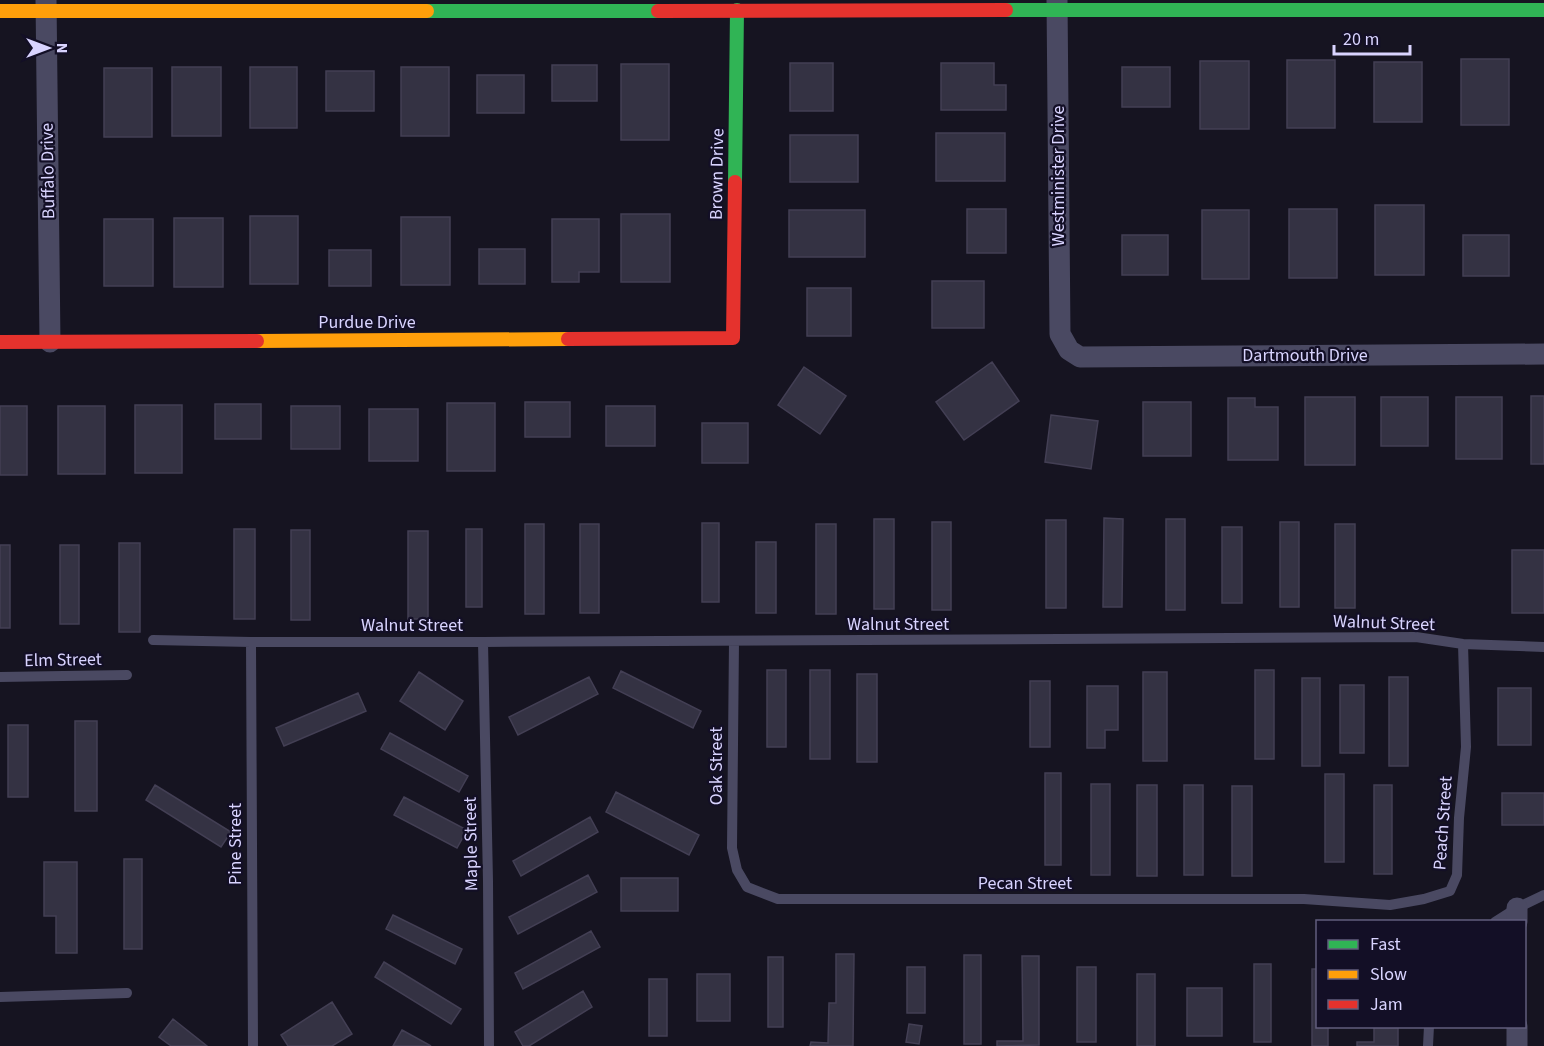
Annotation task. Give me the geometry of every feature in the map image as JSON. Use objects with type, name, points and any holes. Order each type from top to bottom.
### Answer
[{"type":"street","points":[[0,11],[46,6],[378,5],[737,10],[1057,5],[1544,10]]},
{"type":"street","name":"Westminister Drive","points":[[1057,5],[1060,334],[1069,350]]},
{"type":"street","name":"Buffalo Drive","points":[[46,6],[50,342]]},
{"type":"street","name":"Brown Drive","points":[[733,338],[737,10]]},
{"type":"street","name":"Purdue Drive","points":[[0,342],[733,338]]},
{"type":"street","name":"Dartmouth Drive","points":[[1069,350],[1080,357],[1544,354]]},
{"type":"street","points":[[1517,1028],[1517,1046]]},
{"type":"lane","name":"Walnut Street","points":[[251,642],[1416,637],[1463,645],[1544,647]]},
{"type":"lane","points":[[153,640],[251,642]]},
{"type":"lane","name":"Oak Street","points":[[734,641],[732,848],[738,870],[747,887]]},
{"type":"lane","name":"Pine Street","points":[[251,642],[253,1046]]},
{"type":"lane","name":"Maple Street","points":[[483,642],[489,1046]]},
{"type":"lane","name":"Peach Street","points":[[1304,899],[1390,905],[1424,899],[1450,891],[1457,875],[1459,818],[1466,747],[1463,645]]},
{"type":"lane","name":"Elm Street","points":[[0,677],[127,675]]},
{"type":"lane","name":"Pecan Street","points":[[747,887],[778,899],[1304,899]]},
{"type":"lane","points":[[1499,920],[1517,915],[1544,895]]},
{"type":"lane","points":[[0,997],[127,993]]},
{"type":"lane","points":[[1428,1046],[1429,1028]]},
{"type":"building","points":[[1461,59],[1509,59],[1509,125],[1461,125]]},
{"type":"building","points":[[1287,60],[1335,60],[1335,128],[1287,128]]},
{"type":"building","points":[[1200,61],[1249,61],[1249,129],[1200,129]]},
{"type":"building","points":[[1374,62],[1422,62],[1422,122],[1374,122]]},
{"type":"building","points":[[790,63],[833,63],[833,111],[790,111]]},
{"type":"building","points":[[941,63],[994,63],[994,85],[1006,85],[1006,110],[941,110]]},
{"type":"building","points":[[621,64],[669,64],[669,140],[621,140]]},
{"type":"building","points":[[552,65],[597,65],[597,101],[552,101]]},
{"type":"building","points":[[172,67],[221,67],[221,136],[172,136]]},
{"type":"building","points":[[250,67],[297,67],[297,128],[250,128]]},
{"type":"building","points":[[401,67],[449,67],[449,136],[401,136]]},
{"type":"building","points":[[1122,67],[1170,67],[1170,107],[1122,107]]},
{"type":"building","points":[[104,68],[152,68],[152,137],[104,137]]},
{"type":"building","points":[[326,71],[374,71],[374,111],[326,111]]},
{"type":"building","points":[[477,75],[524,75],[524,113],[477,113]]},
{"type":"building","points":[[936,133],[1005,133],[1005,181],[936,181]]},
{"type":"building","points":[[790,135],[858,135],[858,182],[790,182]]},
{"type":"building","points":[[1375,205],[1424,205],[1424,275],[1375,275]]},
{"type":"building","points":[[967,209],[1006,209],[1006,253],[967,253]]},
{"type":"building","points":[[1289,209],[1337,209],[1337,278],[1289,278]]},
{"type":"building","points":[[789,210],[865,210],[865,257],[789,257]]},
{"type":"building","points":[[1202,210],[1249,210],[1249,279],[1202,279]]},
{"type":"building","points":[[621,214],[670,214],[670,282],[621,282]]},
{"type":"building","points":[[250,216],[298,216],[298,284],[250,284]]},
{"type":"building","points":[[401,217],[450,217],[450,285],[401,285]]},
{"type":"building","points":[[174,218],[223,218],[223,287],[174,287]]},
{"type":"building","points":[[104,219],[153,219],[153,286],[104,286]]},
{"type":"building","points":[[552,219],[599,219],[599,272],[579,272],[579,282],[552,282]]},
{"type":"building","points":[[1122,235],[1168,235],[1168,275],[1122,275]]},
{"type":"building","points":[[1463,235],[1509,235],[1509,276],[1463,276]]},
{"type":"building","points":[[479,249],[525,249],[525,284],[479,284]]},
{"type":"building","points":[[329,250],[371,250],[371,286],[329,286]]},
{"type":"building","points":[[932,281],[984,281],[984,328],[932,328]]},
{"type":"building","points":[[807,288],[851,288],[851,336],[807,336]]},
{"type":"building","points":[[992,362],[1019,401],[964,440],[936,402]]},
{"type":"building","points":[[804,367],[846,396],[820,434],[778,405]]},
{"type":"building","points":[[1531,396],[1544,396],[1544,464],[1531,464]]},
{"type":"building","points":[[1305,397],[1355,397],[1355,465],[1305,465]]},
{"type":"building","points":[[1381,397],[1428,397],[1428,446],[1381,446]]},
{"type":"building","points":[[1456,397],[1502,397],[1502,459],[1456,459]]},
{"type":"building","points":[[1228,398],[1255,398],[1255,407],[1278,407],[1278,460],[1228,460]]},
{"type":"building","points":[[525,402],[570,402],[570,437],[525,437]]},
{"type":"building","points":[[1143,402],[1191,402],[1191,456],[1143,456]]},
{"type":"building","points":[[447,403],[495,403],[495,471],[447,471]]},
{"type":"building","points":[[215,404],[261,404],[261,439],[215,439]]},
{"type":"building","points":[[135,405],[182,405],[182,473],[135,473]]},
{"type":"building","points":[[0,406],[27,406],[27,475],[0,475]]},
{"type":"building","points":[[58,406],[105,406],[105,474],[58,474]]},
{"type":"building","points":[[291,406],[340,406],[340,449],[291,449]]},
{"type":"building","points":[[606,406],[655,406],[655,446],[606,446]]},
{"type":"building","points":[[369,409],[418,409],[418,461],[369,461]]},
{"type":"building","points":[[1051,415],[1098,421],[1091,469],[1045,462]]},
{"type":"building","points":[[702,423],[748,423],[748,463],[702,463]]},
{"type":"building","points":[[1104,518],[1123,519],[1122,607],[1103,607]]},
{"type":"building","points":[[874,519],[894,519],[894,609],[874,609]]},
{"type":"building","points":[[1166,519],[1185,519],[1185,610],[1166,610]]},
{"type":"building","points":[[1046,520],[1066,520],[1066,608],[1046,608]]},
{"type":"building","points":[[932,522],[951,522],[951,610],[932,610]]},
{"type":"building","points":[[1280,522],[1299,522],[1299,607],[1280,607]]},
{"type":"building","points":[[702,523],[719,523],[719,602],[702,602]]},
{"type":"building","points":[[525,524],[544,524],[544,614],[525,614]]},
{"type":"building","points":[[580,524],[599,524],[599,613],[580,613]]},
{"type":"building","points":[[816,524],[836,524],[836,614],[816,614]]},
{"type":"building","points":[[1335,524],[1355,524],[1355,608],[1335,608]]},
{"type":"building","points":[[1222,527],[1242,527],[1242,603],[1222,603]]},
{"type":"building","points":[[234,529],[255,529],[255,619],[234,619]]},
{"type":"building","points":[[466,529],[482,529],[482,607],[466,607]]},
{"type":"building","points":[[291,530],[310,530],[310,620],[291,620]]},
{"type":"building","points":[[408,531],[428,531],[428,619],[408,619]]},
{"type":"building","points":[[756,542],[776,542],[776,613],[756,613]]},
{"type":"building","points":[[119,543],[140,543],[140,632],[119,632]]},
{"type":"building","points":[[0,545],[10,545],[10,628],[0,628]]},
{"type":"building","points":[[60,545],[79,545],[79,624],[60,624]]},
{"type":"building","points":[[1512,550],[1544,550],[1544,613],[1512,613]]},
{"type":"building","points":[[767,670],[786,670],[786,747],[767,747]]},
{"type":"building","points":[[810,670],[830,670],[830,759],[810,759]]},
{"type":"building","points":[[1255,670],[1274,670],[1274,759],[1255,759]]},
{"type":"building","points":[[621,671],[701,711],[693,728],[613,688]]},
{"type":"building","points":[[419,672],[463,701],[445,730],[400,701]]},
{"type":"building","points":[[1143,672],[1167,672],[1167,761],[1143,761]]},
{"type":"building","points":[[857,674],[877,674],[877,762],[857,762]]},
{"type":"building","points":[[589,677],[598,694],[518,735],[509,717]]},
{"type":"building","points":[[1389,677],[1408,677],[1408,766],[1389,766]]},
{"type":"building","points":[[1302,678],[1320,678],[1320,766],[1302,766]]},
{"type":"building","points":[[1030,681],[1050,681],[1050,747],[1030,747]]},
{"type":"building","points":[[1340,685],[1364,685],[1364,753],[1340,753]]},
{"type":"building","points":[[1087,686],[1118,686],[1118,730],[1105,730],[1105,748],[1087,748]]},
{"type":"building","points":[[1498,688],[1531,688],[1531,745],[1498,745]]},
{"type":"building","points":[[358,693],[366,711],[284,746],[276,728]]},
{"type":"building","points":[[75,721],[97,721],[97,811],[75,811]]},
{"type":"building","points":[[8,725],[28,725],[28,797],[8,797]]},
{"type":"building","points":[[390,733],[468,776],[459,792],[381,749]]},
{"type":"building","points":[[1045,773],[1061,773],[1061,865],[1045,865]]},
{"type":"building","points":[[1325,774],[1344,774],[1344,862],[1325,862]]},
{"type":"building","points":[[1091,784],[1110,784],[1110,875],[1091,875]]},
{"type":"building","points":[[155,785],[231,832],[221,847],[146,800]]},
{"type":"building","points":[[1137,785],[1157,785],[1157,876],[1137,876]]},
{"type":"building","points":[[1184,785],[1203,785],[1203,875],[1184,875]]},
{"type":"building","points":[[1374,785],[1392,785],[1392,874],[1374,874]]},
{"type":"building","points":[[1232,786],[1252,786],[1252,876],[1232,876]]},
{"type":"building","points":[[616,792],[699,835],[689,855],[606,812]]},
{"type":"building","points":[[1502,793],[1544,793],[1544,825],[1502,825]]},
{"type":"building","points":[[404,797],[467,830],[457,848],[394,815]]},
{"type":"building","points":[[590,817],[598,832],[521,876],[513,861]]},
{"type":"building","points":[[124,859],[142,859],[142,949],[124,949]]},
{"type":"building","points":[[44,862],[77,862],[77,953],[56,953],[56,916],[44,916]]},
{"type":"building","points":[[588,875],[597,892],[518,934],[509,917]]},
{"type":"building","points":[[621,878],[678,878],[678,911],[621,911]]},
{"type":"building","points":[[393,915],[462,949],[455,964],[386,929]]},
{"type":"building","points":[[591,931],[600,947],[523,989],[515,973]]},
{"type":"building","points":[[836,954],[854,954],[853,1046],[810,1046],[811,1042],[828,1043],[829,1003],[836,1003]]},
{"type":"building","points":[[964,955],[981,955],[981,1044],[964,1044]]},
{"type":"building","points":[[1022,956],[1039,956],[1039,1045],[997,1046],[997,1041],[1023,1041]]},
{"type":"building","points":[[768,957],[783,957],[783,1027],[768,1027]]},
{"type":"building","points":[[384,962],[461,1009],[451,1024],[375,977]]},
{"type":"building","points":[[1254,964],[1271,964],[1271,1042],[1254,1042]]},
{"type":"building","points":[[907,967],[925,967],[925,1013],[907,1013]]},
{"type":"building","points":[[1077,967],[1096,967],[1096,1042],[1077,1042]]},
{"type":"building","points":[[1312,969],[1316,969],[1316,1028],[1328,1028],[1328,1046],[1312,1046]]},
{"type":"building","points":[[697,974],[730,974],[730,1021],[697,1021]]},
{"type":"building","points":[[1137,974],[1155,974],[1155,1046],[1137,1046]]},
{"type":"building","points":[[649,979],[667,979],[667,1036],[649,1036]]},
{"type":"building","points":[[1187,988],[1222,988],[1222,1036],[1187,1036]]},
{"type":"building","points":[[583,991],[592,1007],[529,1046],[523,1046],[515,1032]]},
{"type":"building","points":[[332,1002],[352,1034],[332,1046],[288,1046],[281,1035]]},
{"type":"building","points":[[173,1019],[207,1046],[171,1046],[159,1037]]},
{"type":"building","points":[[909,1024],[922,1026],[919,1044],[906,1042]]},
{"type":"building","points":[[1374,1028],[1398,1028],[1398,1046],[1357,1046],[1357,1042],[1374,1042]]},
{"type":"building","points":[[402,1030],[431,1046],[393,1046]]},
{"type":"traffic: fast","points":[[735,182],[737,10]]},
{"type":"traffic: fast","points":[[1006,10],[1544,10]]},
{"type":"traffic: fast","points":[[427,11],[658,11]]},
{"type":"traffic: slow","points":[[0,11],[427,11]]},
{"type":"traffic: slow","points":[[257,341],[568,339]]},
{"type":"traffic: jam","points":[[658,11],[1006,10]]},
{"type":"traffic: jam","points":[[568,339],[733,338],[735,182]]},
{"type":"traffic: jam","points":[[0,342],[257,341]]}]
